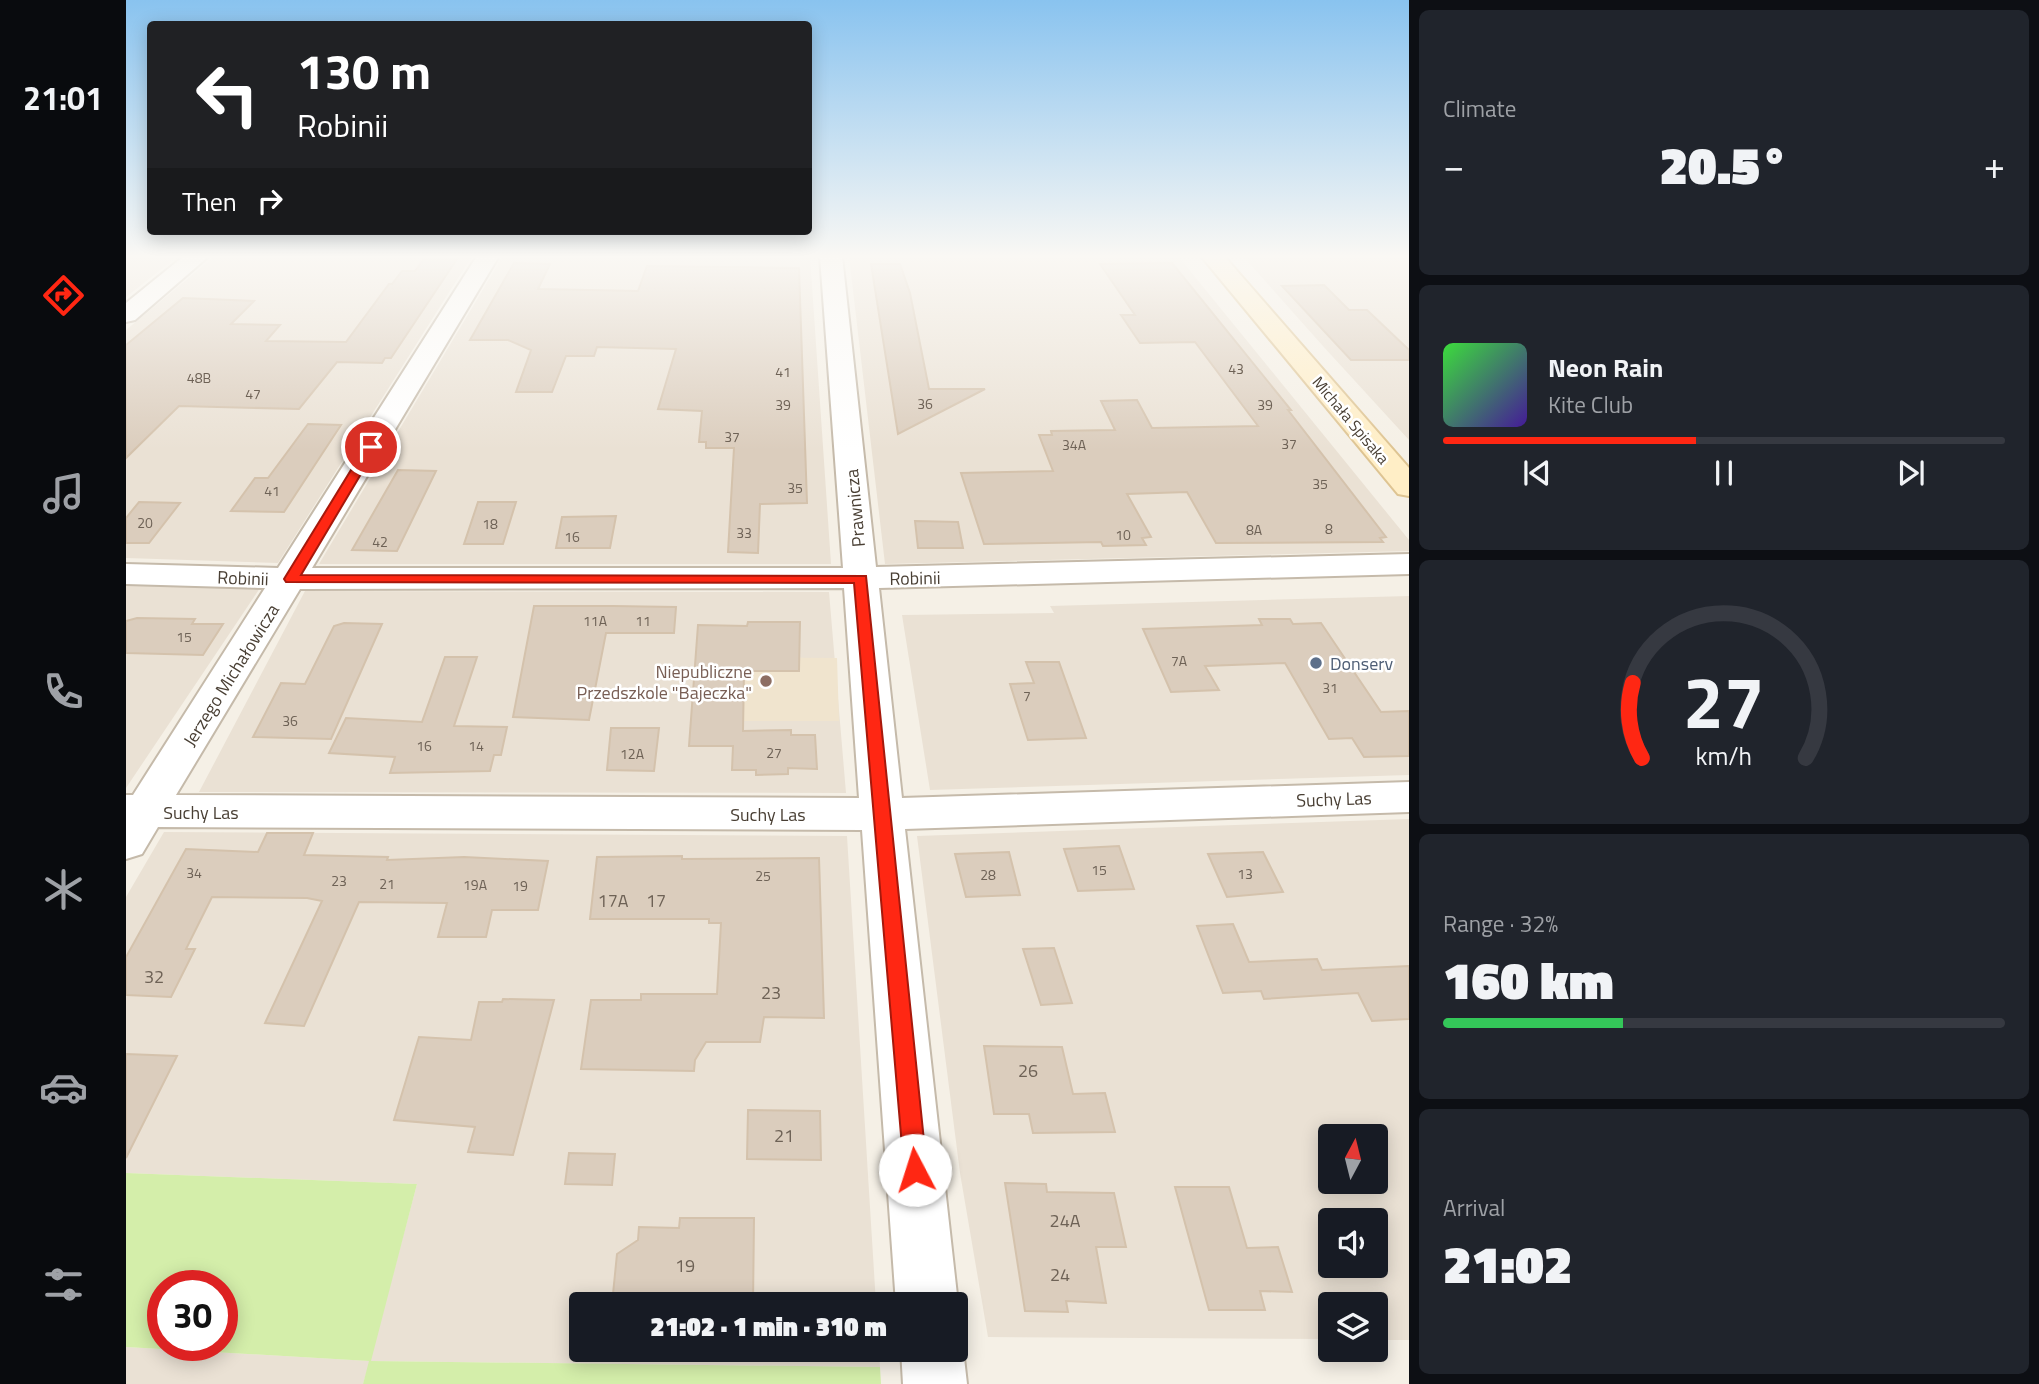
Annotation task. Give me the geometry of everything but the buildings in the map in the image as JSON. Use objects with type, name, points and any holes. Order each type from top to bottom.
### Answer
[{"type":"street","name":"Jerzego Michałowicza","points":[[132,822],[291,579],[449,321]]},
{"type":"street","name":"Prawnicza","points":[[837,321],[927,1292]]},
{"type":"street","name":"Michała Spisaka","points":[[1267,321],[1409,487]]},
{"type":"street","name":"Robinii","points":[[126,574],[291,579],[861,579],[1409,564]]},
{"type":"street","name":"Suchy Las","points":[[132,822],[884,814],[1409,797]]},
{"type":"street","points":[[933,1362],[935,1384]]},
{"type":"shaded area","points":[[137,321],[431,321],[278,563],[126,558],[126,330]]},
{"type":"shaded area","points":[[464,321],[814,321],[831,564],[319,564]]},
{"type":"shaded area","points":[[857,321],[1231,321],[1409,540],[1409,551],[885,564]]},
{"type":"shaded area","points":[[1300,321],[1409,321],[1409,440]]},
{"type":"shaded area","points":[[126,585],[260,588],[126,788]]},
{"type":"shaded area","points":[[305,591],[829,592],[846,793],[199,792]]},
{"type":"shaded area","points":[[1409,596],[1409,775],[930,790],[902,615],[1054,613],[1050,606]]},
{"type":"shaded area","name":"Niepubliczne Przedszkole \"Bajeczka\"","points":[[696,657],[837,658],[839,721],[691,721]]},
{"type":"shaded area","points":[[1409,819],[1409,1340],[1388,1340],[1388,1292],[1318,1292],[1318,1339],[988,1337],[960,1173],[917,836]]},
{"type":"shaded area","points":[[164,832],[847,836],[875,1292],[569,1292],[569,1362],[880,1362],[880,1367],[370,1361],[417,1184],[126,1173],[126,897]]},
{"type":"shaded area","points":[[126,1347],[147,1348],[147,1361],[238,1361],[238,1353],[370,1361],[363,1384],[126,1384]]},
{"type":"green space","points":[[126,1173],[417,1184],[371,1361],[880,1367],[881,1384],[363,1384],[369,1361],[238,1353],[238,1270],[147,1270],[147,1348],[126,1347]]},
{"type":"place","name":"Donserv","points":[[1316,663]]},
{"type":"place","name":"Niepubliczne Przedszkole \"Bajeczka\"","points":[[766,681]]},
{"type":"route","points":[[371,447],[291,579],[861,579],[915,1170]]}]
